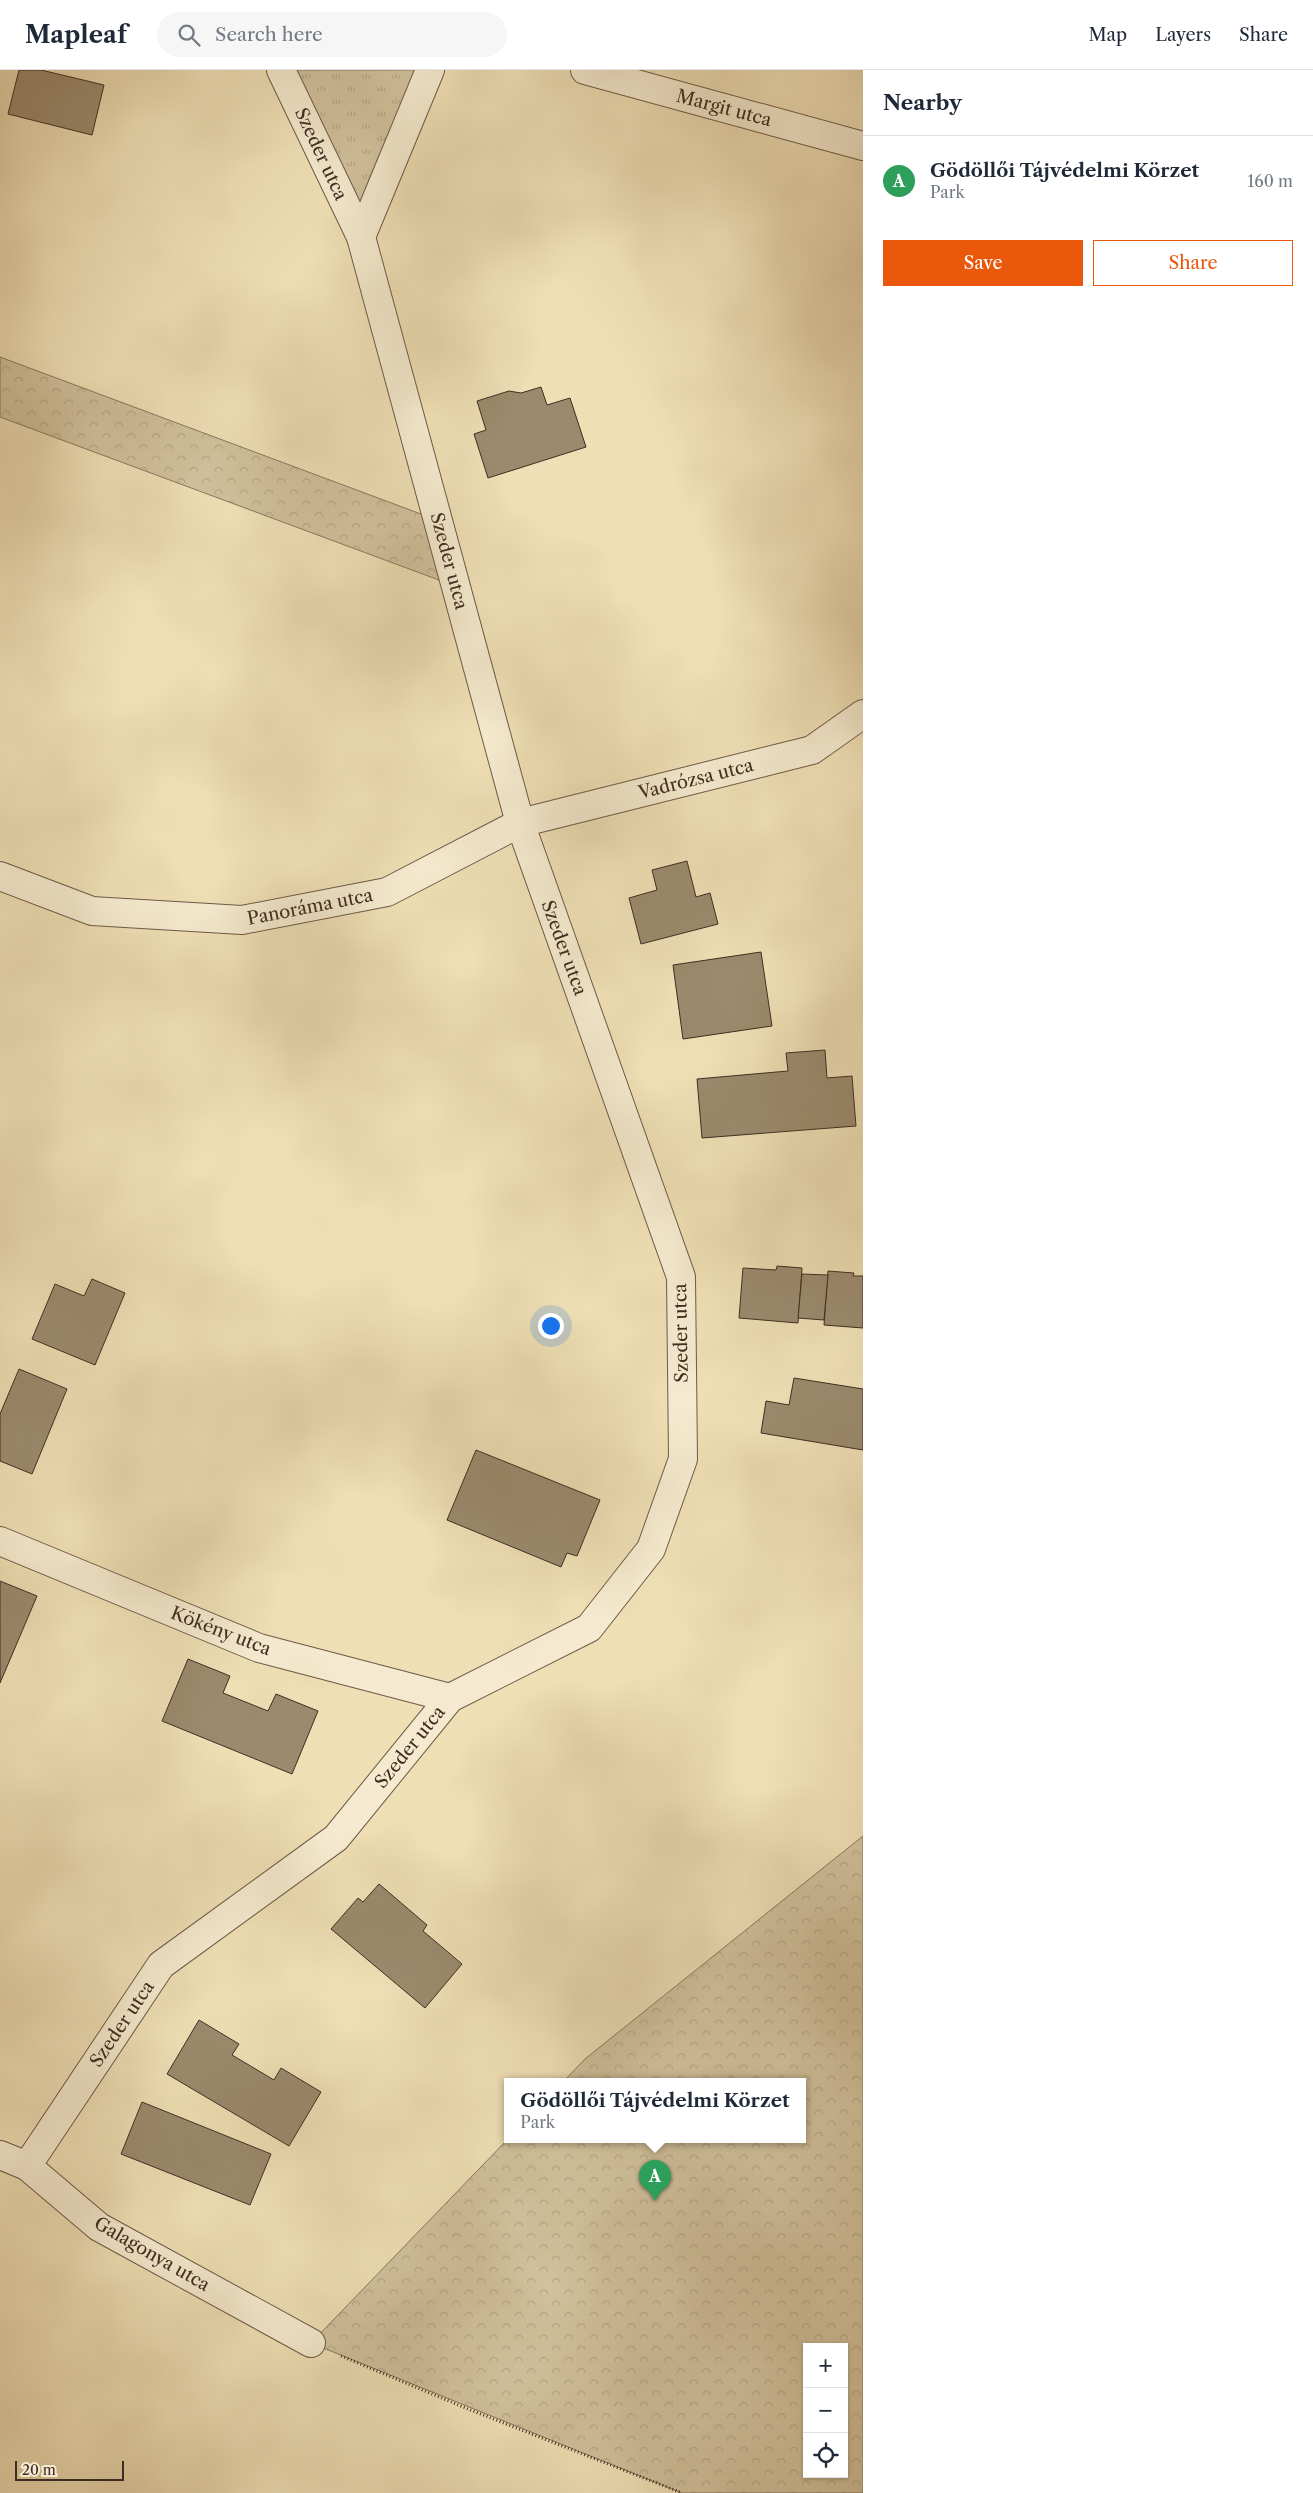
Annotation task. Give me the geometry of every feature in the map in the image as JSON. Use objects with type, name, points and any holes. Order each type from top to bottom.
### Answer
[{"type":"street","name":"Szeder utca","points":[[27,2166],[161,1965],[336,1838],[450,1698],[589,1628],[651,1549],[683,1459],[681,1278],[520,824],[361,237],[281,70]]},
{"type":"street","name":"Szeder utca","points":[[361,237],[430,70]]},
{"type":"street","name":"Margit utca","points":[[585,70],[863,146]]},
{"type":"street","name":"Vadrózsa utca","points":[[520,824],[812,750],[863,714]]},
{"type":"street","name":"Panoráma utca","points":[[0,876],[92,911],[242,920],[387,892],[520,824]]},
{"type":"street","name":"Kökény utca","points":[[0,1541],[259,1648],[450,1698]]},
{"type":"street","name":"Galagonya utca","points":[[0,2155],[27,2166],[99,2227],[311,2343]]},
{"type":"path","points":[[311,2343],[468,2409],[682,2493]]},
{"type":"green space","points":[[281,70],[430,70],[361,237]]},
{"type":"green space","points":[[0,357],[437,520],[455,586],[0,417]]},
{"type":"green space","points":[[863,1836],[863,2493],[682,2493],[311,2343],[504,2143],[806,2143],[806,2078],[567,2078],[585,2059]]},
{"type":"building","points":[[19,70],[41,70],[104,85],[92,135],[8,114]]},
{"type":"building","points":[[541,387],[547,405],[570,398],[586,447],[488,478],[474,434],[486,430],[477,401],[509,391],[521,393]]},
{"type":"building","points":[[687,861],[696,897],[710,893],[718,924],[641,944],[629,898],[657,890],[652,870]]},
{"type":"building","points":[[761,952],[772,1026],[683,1039],[673,965]]},
{"type":"building","points":[[825,1050],[827,1078],[852,1076],[856,1126],[702,1138],[697,1079],[788,1071],[786,1053]]},
{"type":"building","points":[[777,1266],[802,1268],[798,1323],[739,1318],[743,1268],[776,1270]]},
{"type":"building","points":[[828,1271],[854,1273],[853,1276],[863,1276],[863,1328],[824,1325]]},
{"type":"building","points":[[802,1274],[828,1275],[824,1320],[798,1318]]},
{"type":"building","points":[[92,1279],[125,1293],[95,1365],[32,1339],[55,1284],[84,1296]]},
{"type":"building","points":[[19,1369],[67,1389],[32,1474],[0,1461],[0,1414]]},
{"type":"building","points":[[794,1378],[863,1389],[863,1450],[761,1433],[766,1401],[789,1405]]},
{"type":"building","points":[[476,1450],[600,1500],[577,1556],[567,1553],[561,1567],[447,1520]]},
{"type":"building","points":[[0,1581],[37,1596],[0,1683]]},
{"type":"building","points":[[188,1659],[230,1676],[223,1693],[268,1711],[276,1694],[318,1711],[292,1774],[162,1721]]},
{"type":"building","points":[[379,1884],[427,1925],[423,1931],[462,1964],[425,2008],[331,1929],[358,1898],[363,1902]]},
{"type":"building","points":[[199,2020],[239,2044],[232,2055],[274,2080],[281,2068],[321,2092],[289,2146],[167,2074]]},
{"type":"building","points":[[142,2102],[271,2154],[250,2205],[121,2154]]},
{"type":"place","name":"Gödöllői Tájvédelmi Körzet","points":[[655,2201]]}]
